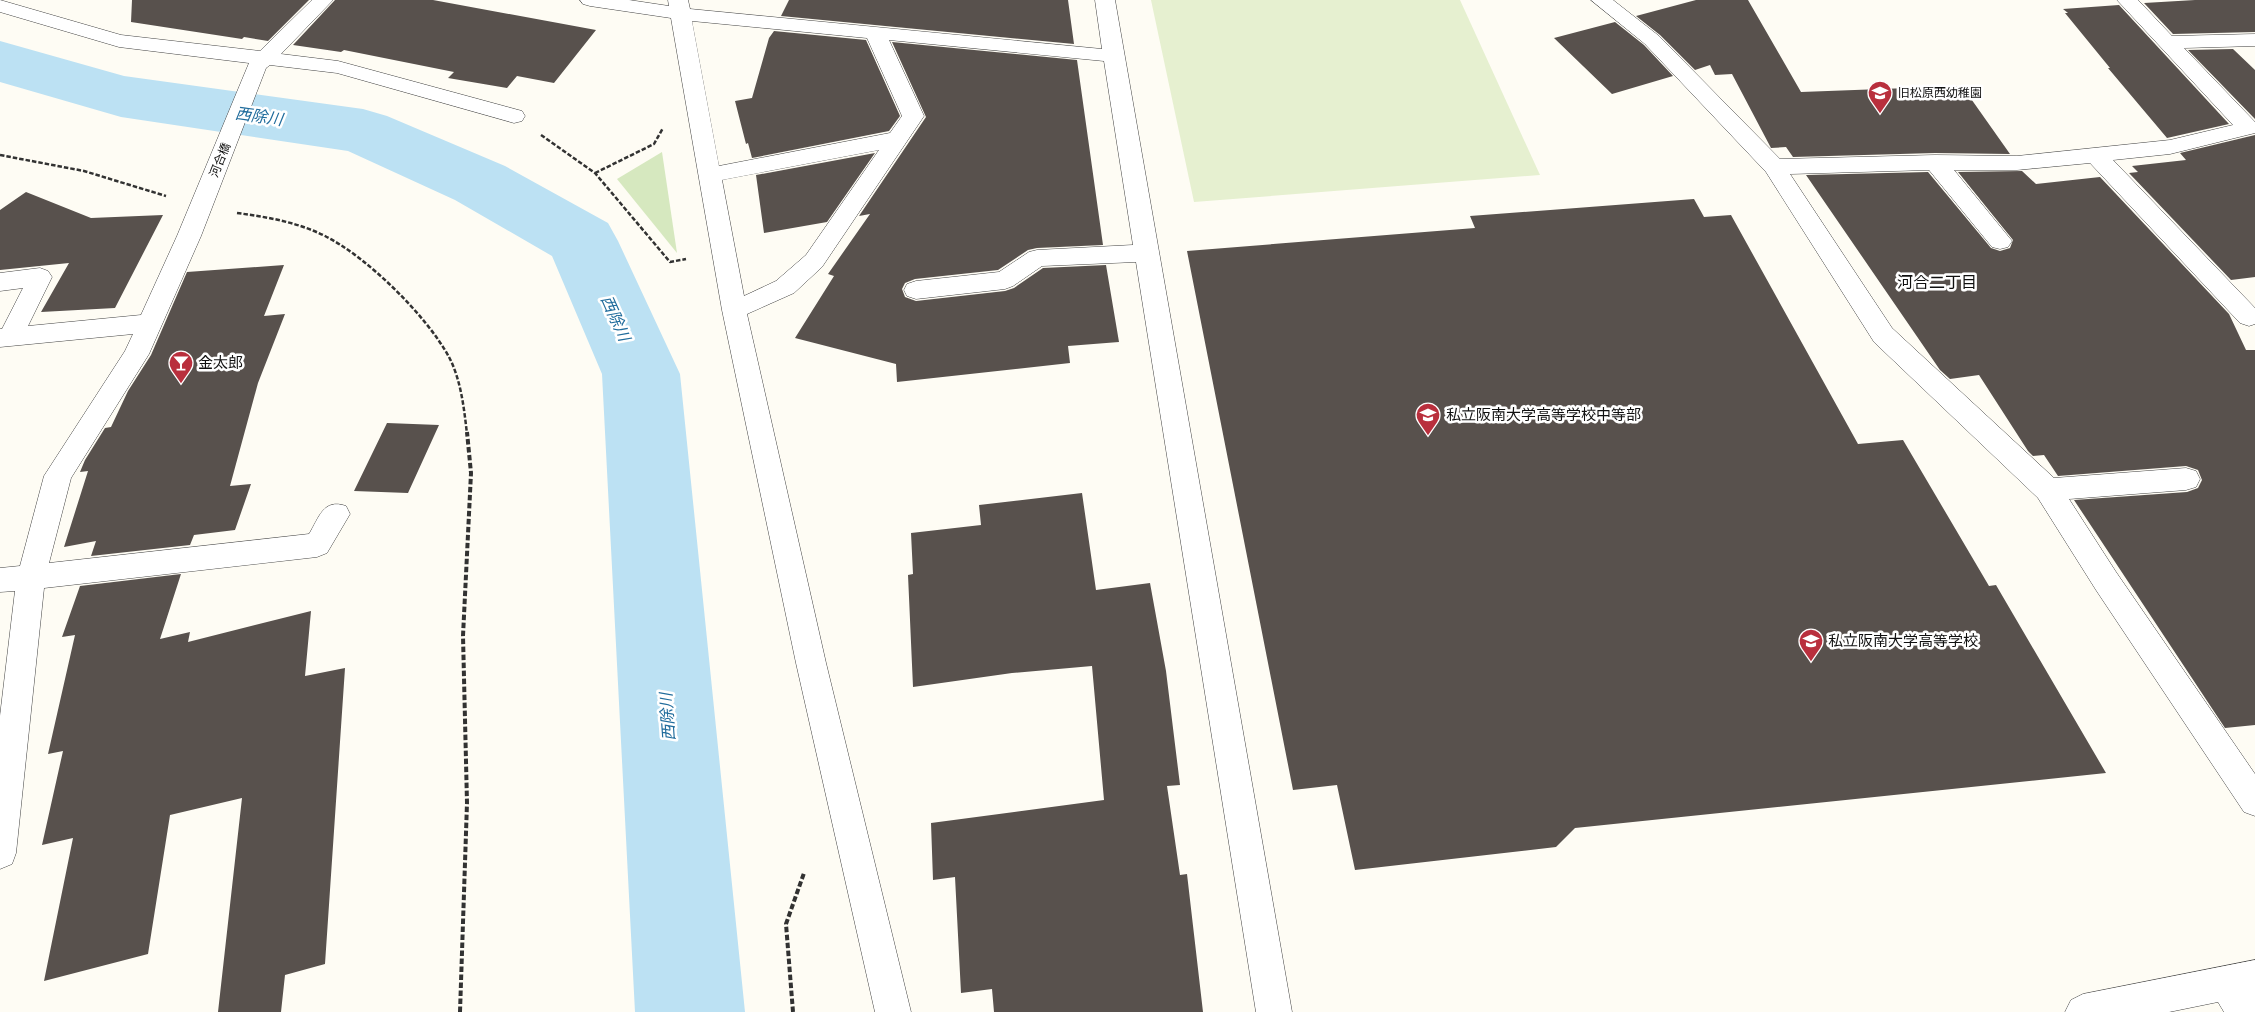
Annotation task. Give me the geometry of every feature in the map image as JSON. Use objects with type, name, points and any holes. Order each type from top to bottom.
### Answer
[{"type":"street","points":[[262,62],[323,0]]},
{"type":"street","points":[[590,0],[680,7],[875,33],[1113,56]]},
{"type":"street","points":[[1105,0],[1274,1012]]},
{"type":"street","points":[[1601,0],[1652,40],[1774,167],[1883,335],[2048,490],[2106,582],[2255,801]]},
{"type":"street","points":[[2127,0],[2253,129]]},
{"type":"street","points":[[0,6],[119,42],[262,62],[338,67],[514,116]]},
{"type":"street","points":[[680,7],[734,310],[811,663],[893,1012]]},
{"type":"street","points":[[734,310],[785,286],[814,261],[914,116],[875,33]]},
{"type":"street","points":[[2167,42],[2255,40]]},
{"type":"street","name":"河合橋","points":[[0,853],[3,793],[31,577],[58,476],[136,354],[262,62]]},
{"type":"street","points":[[1774,167],[1935,162],[2017,162],[2170,147],[2253,129]]},
{"type":"street","points":[[710,175],[898,139]]},
{"type":"street","points":[[2095,155],[2249,317]]},
{"type":"street","points":[[1935,162],[2000,241]]},
{"type":"street","points":[[916,290],[1005,280],[1036,258],[1146,253]]},
{"type":"street","points":[[0,282],[40,277],[5,337]]},
{"type":"street","points":[[5,337],[149,323]]},
{"type":"street","points":[[2048,490],[2186,478]]},
{"type":"street","points":[[0,580],[251,554],[317,545],[336,514]]},
{"type":"street","points":[[2083,1012],[2240,980],[2245,1012]]},
{"type":"path","points":[[514,116],[595,173],[670,262],[689,259]]},
{"type":"path","points":[[595,173],[654,144],[668,120]]},
{"type":"path","points":[[0,155],[84,171],[203,202],[274,218],[325,236],[363,262],[415,309],[449,356],[463,398],[472,473],[463,636],[468,803],[460,1012]]},
{"type":"path","points":[[793,1012],[786,924],[804,873]]},
{"type":"green space","points":[[1151,0],[1460,0],[1540,175],[1194,202]]},
{"type":"green space","points":[[662,152],[677,253],[617,179]]},
{"type":"building","points":[[132,0],[309,0],[268,41],[244,37],[242,39],[131,22]]},
{"type":"building","points":[[335,0],[433,0],[596,30],[554,83],[517,76],[507,88],[448,78],[454,72],[344,50],[341,52],[293,45]]},
{"type":"building","points":[[789,0],[1068,0],[1074,44],[781,16]]},
{"type":"building","points":[[1696,0],[1748,0],[1801,92],[1962,86],[2010,154],[1935,153],[1793,157],[1786,147],[1771,148],[1732,74],[1715,75],[1710,65],[1695,70],[1660,35],[1636,16]]},
{"type":"building","points":[[2195,0],[2255,0],[2255,32],[2173,34],[2144,3]]},
{"type":"building","points":[[2119,5],[2229,124],[2167,138],[2108,68],[2110,68],[2063,9]]},
{"type":"building","points":[[1615,22],[1644,45],[1673,76],[1612,94],[1554,38]]},
{"type":"building","points":[[774,31],[866,40],[900,116],[889,131],[752,158],[748,143],[746,144],[735,101],[752,98],[769,38]]},
{"type":"building","points":[[892,42],[1077,60],[1103,245],[1037,248],[1028,250],[998,270],[915,279],[905,283],[902,289],[905,297],[916,301],[1005,291],[1014,288],[1043,268],[1106,265],[1119,342],[1068,346],[1070,363],[897,382],[896,364],[795,338],[834,276],[828,274],[870,214],[859,216],[926,117]]},
{"type":"building","points":[[2233,49],[2255,70],[2255,119],[2188,50]]},
{"type":"building","points":[[2255,135],[2255,277],[2231,280],[2129,173],[2138,172],[2132,166],[2186,160],[2180,153]]},
{"type":"building","points":[[875,153],[827,222],[764,233],[756,175]]},
{"type":"building","points":[[2022,171],[2036,184],[2100,177],[2229,314],[2246,350],[2255,350],[2255,725],[2225,728],[2074,500],[2187,492],[2198,488],[2202,480],[2198,470],[2186,466],[2058,476],[2044,455],[2033,456],[2028,451],[1979,375],[1950,379],[1940,370],[1806,175],[1928,172],[1991,248],[2000,251],[2010,248],[2013,240],[1958,172]]},
{"type":"building","points":[[26,192],[91,218],[163,215],[115,308],[41,312],[69,263],[0,270],[0,210]]},
{"type":"building","points":[[1694,199],[1704,217],[1731,215],[1858,444],[1903,440],[1989,586],[1996,585],[2106,773],[1575,828],[1556,847],[1355,870],[1337,785],[1293,790],[1187,251],[1475,228],[1470,216]]},
{"type":"building","points":[[284,265],[264,316],[285,314],[258,383],[230,486],[251,484],[235,530],[194,535],[190,545],[91,556],[96,541],[64,547],[88,471],[80,472],[85,460],[105,428],[111,427],[128,391],[151,355],[187,272]]},
{"type":"building","points":[[387,423],[439,425],[408,493],[354,491]]},
{"type":"building","points":[[1082,493],[1096,590],[1150,583],[1166,671],[1180,785],[1167,786],[1180,875],[1187,874],[1203,1012],[994,1012],[992,989],[961,993],[955,877],[933,880],[931,823],[1104,800],[1092,666],[1012,673],[913,687],[908,575],[913,574],[911,533],[981,525],[979,505]]},
{"type":"building","points":[[181,574],[160,639],[190,632],[188,642],[311,611],[305,676],[345,668],[325,964],[285,975],[281,1012],[218,1012],[242,798],[170,815],[148,954],[44,981],[73,838],[42,845],[63,751],[48,754],[75,635],[62,637],[80,586]]},
{"type":"waterway","name":"西除川","points":[[0,61],[121,96],[363,131],[480,183],[582,241],[641,374],[690,1012]]},
{"type":"place","name":"旧松原西幼稚園","points":[[1880,114]]},
{"type":"place","name":"金太郎","points":[[181,384]]},
{"type":"place","name":"私立阪南大学高等学校中等部","points":[[1428,436]]},
{"type":"place","name":"私立阪南大学高等学校","points":[[1811,662]]},
{"type":"district","name":"河合二丁目","points":[[1937,282]]}]
